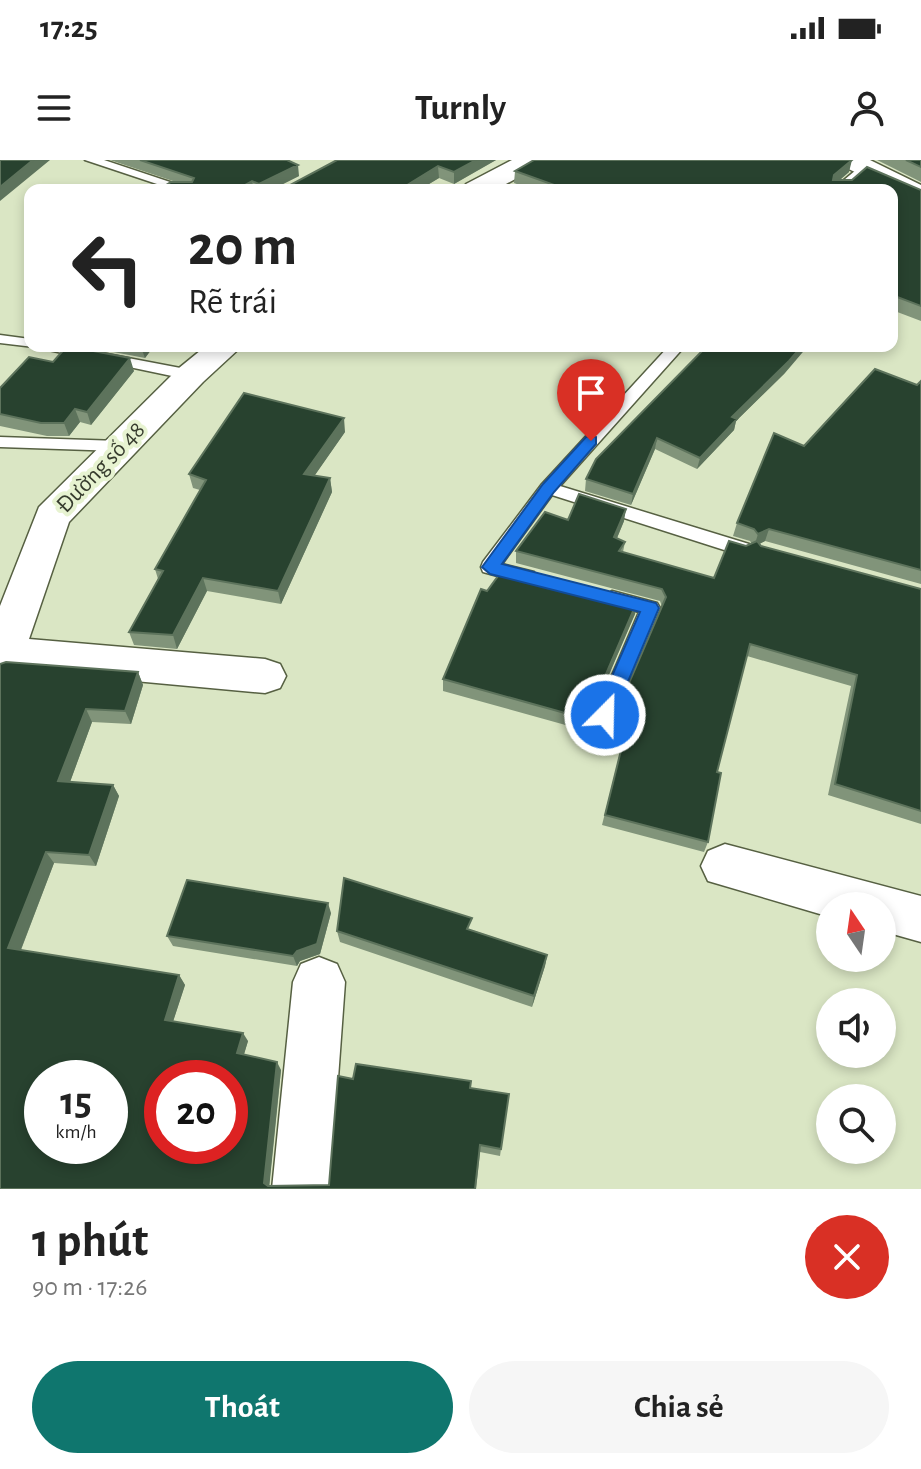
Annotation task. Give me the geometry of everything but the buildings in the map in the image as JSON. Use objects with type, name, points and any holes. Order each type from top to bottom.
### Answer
[{"type":"street","points":[[486,184],[532,160]]},
{"type":"street","points":[[858,164],[916,190]]},
{"type":"street","name":"Đường số 48","points":[[2,657],[13,581],[52,516],[191,375],[219,352]]},
{"type":"street","points":[[2,657],[265,676]]},
{"type":"street","points":[[725,866],[821,892]]},
{"type":"street","points":[[896,912],[921,919]]},
{"type":"street","points":[[301,1189],[319,982]]},
{"type":"lane","points":[[91,160],[169,184]]},
{"type":"lane","points":[[843,184],[858,164]]},
{"type":"lane","points":[[0,339],[24,343]]},
{"type":"lane","points":[[72,352],[191,375]]},
{"type":"lane","points":[[548,582],[490,567],[548,488],[672,352]]},
{"type":"lane","points":[[0,442],[119,446]]},
{"type":"lane","points":[[548,488],[743,549]]},
{"type":"lane","points":[[592,593],[650,608],[605,715]]},
{"type":"route","points":[[591,441],[548,488],[490,567],[650,608],[605,715]]}]
